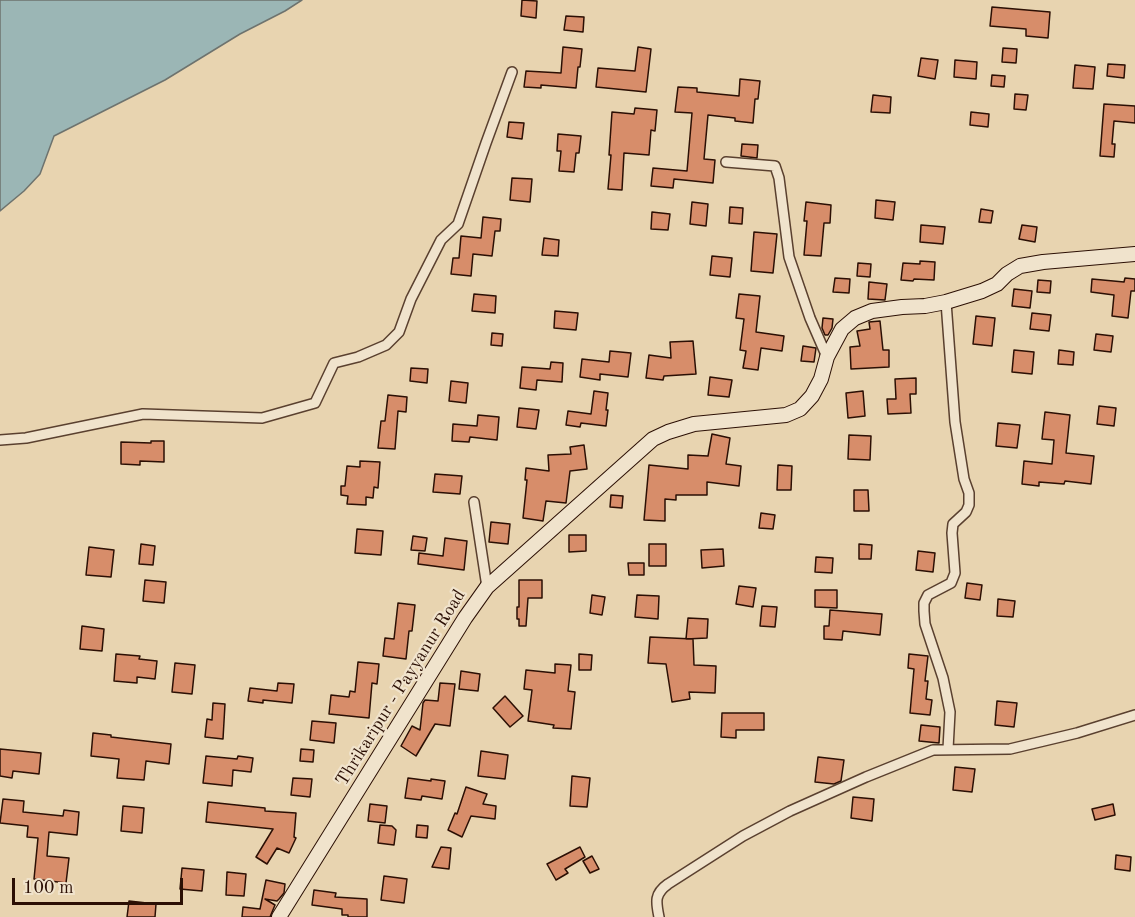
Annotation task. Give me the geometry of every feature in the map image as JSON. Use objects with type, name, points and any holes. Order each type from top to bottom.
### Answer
[{"type":"main road","name":"Thrikaripur - Payyanur Road","points":[[279,917],[465,618],[487,587],[653,439],[694,424],[786,415],[800,409],[812,396],[821,379],[827,357],[842,329],[855,318],[872,311],[946,302],[998,284],[1007,274],[1020,266],[1135,254]]},
{"type":"street","points":[[0,440],[26,438],[143,414],[262,418],[315,403],[334,363],[358,357],[386,345],[399,332],[411,298],[441,240],[458,224],[512,72]]},
{"type":"street","points":[[726,162],[775,166],[779,178],[789,257],[810,318],[827,357]]},
{"type":"street","points":[[946,302],[955,422],[964,479],[969,493],[969,505],[966,512],[953,524],[955,573],[951,583],[928,596],[924,603],[924,611],[950,712],[948,749]]},
{"type":"street","points":[[474,502],[487,587]]},
{"type":"street","points":[[659,917],[656,899],[662,888],[743,836],[790,811],[866,777],[933,750],[1010,749],[1077,733],[1135,714]]},
{"type":"water","points":[[0,0],[302,0],[240,34],[165,80],[54,136],[40,174],[0,211]]},
{"type":"building","points":[[522,0],[537,1],[536,18],[521,16]]},
{"type":"building","points":[[992,7],[1050,12],[1048,38],[1026,36],[1026,29],[990,26]]},
{"type":"building","points":[[566,16],[584,17],[583,32],[564,30]]},
{"type":"building","points":[[563,47],[582,49],[576,88],[541,85],[541,88],[524,87],[526,71],[561,73]]},
{"type":"building","points":[[638,47],[651,49],[646,92],[596,87],[598,68],[635,71]]},
{"type":"building","points":[[1003,48],[1017,49],[1016,63],[1002,62]]},
{"type":"building","points":[[921,58],[938,60],[935,79],[918,76]]},
{"type":"building","points":[[955,60],[977,62],[976,79],[954,77]]},
{"type":"building","points":[[1108,64],[1125,65],[1124,78],[1107,76]]},
{"type":"building","points":[[1075,65],[1095,67],[1093,89],[1073,88]]},
{"type":"building","points":[[992,75],[1005,76],[1004,87],[991,86]]},
{"type":"building","points":[[740,79],[760,81],[758,99],[755,99],[753,123],[708,115],[704,159],[715,160],[713,183],[674,179],[673,188],[651,186],[653,168],[687,171],[692,113],[675,112],[678,87],[697,88],[697,92],[739,96]]},
{"type":"building","points":[[1015,94],[1028,95],[1026,110],[1014,109]]},
{"type":"building","points":[[873,95],[891,97],[890,113],[871,112]]},
{"type":"building","points":[[1104,104],[1135,106],[1135,123],[1114,121],[1112,144],[1115,144],[1114,157],[1100,156]]},
{"type":"building","points":[[635,108],[657,110],[655,131],[651,130],[649,155],[624,153],[622,190],[608,189],[612,112],[634,114]]},
{"type":"building","points":[[971,112],[989,114],[988,127],[970,125]]},
{"type":"building","points":[[509,122],[524,123],[522,139],[507,137]]},
{"type":"building","points":[[558,134],[581,136],[574,172],[559,171],[561,151],[557,151]]},
{"type":"building","points":[[742,144],[758,145],[757,158],[741,156]]},
{"type":"building","points":[[512,178],[532,179],[530,202],[510,200]]},
{"type":"building","points":[[876,200],[895,202],[893,220],[875,218]]},
{"type":"building","points":[[692,202],[708,204],[706,226],[690,224]]},
{"type":"building","points":[[806,202],[831,205],[830,223],[824,223],[821,256],[804,255]]},
{"type":"building","points":[[730,207],[743,208],[742,224],[729,223]]},
{"type":"building","points":[[981,209],[993,211],[991,223],[979,222]]},
{"type":"building","points":[[652,212],[670,214],[668,230],[651,229]]},
{"type":"building","points":[[483,217],[501,219],[500,231],[495,231],[492,256],[473,254],[471,276],[451,274],[453,258],[459,258],[461,236],[481,238]]},
{"type":"building","points":[[921,225],[945,227],[943,244],[920,242]]},
{"type":"building","points":[[1022,225],[1037,227],[1035,242],[1019,239]]},
{"type":"building","points":[[754,232],[777,234],[773,273],[751,271]]},
{"type":"building","points":[[544,238],[559,240],[558,256],[542,255]]},
{"type":"building","points":[[712,256],[732,258],[730,277],[710,275]]},
{"type":"building","points":[[920,261],[935,262],[934,280],[901,280],[903,263],[920,264]]},
{"type":"building","points":[[858,263],[871,264],[870,277],[857,276]]},
{"type":"building","points":[[835,278],[850,279],[849,293],[833,292]]},
{"type":"building","points":[[1125,278],[1135,279],[1135,291],[1131,291],[1128,318],[1112,316],[1114,295],[1091,292],[1092,279],[1124,282]]},
{"type":"building","points":[[1038,280],[1051,281],[1050,293],[1037,292]]},
{"type":"building","points":[[869,282],[887,284],[885,300],[868,299]]},
{"type":"building","points":[[1014,289],[1032,291],[1030,308],[1012,306]]},
{"type":"building","points":[[474,294],[496,296],[495,313],[472,311]]},
{"type":"building","points":[[739,294],[760,296],[756,332],[784,336],[782,351],[761,348],[758,370],[743,368],[746,351],[740,350],[744,319],[736,318]]},
{"type":"building","points":[[555,311],[578,313],[576,330],[554,328]]},
{"type":"building","points":[[1032,313],[1051,315],[1049,331],[1030,329]]},
{"type":"building","points":[[976,316],[995,318],[992,346],[973,344]]},
{"type":"building","points":[[823,318],[833,319],[828,335],[825,335],[822,328]]},
{"type":"building","points":[[880,321],[883,350],[889,350],[889,367],[851,369],[850,347],[860,346],[857,331],[870,329],[869,322]]},
{"type":"building","points":[[492,333],[503,334],[502,346],[491,345]]},
{"type":"building","points":[[1096,334],[1113,336],[1111,352],[1094,350]]},
{"type":"building","points":[[693,341],[696,374],[664,376],[663,380],[646,378],[649,355],[671,358],[670,342]]},
{"type":"building","points":[[803,346],[816,348],[814,362],[801,361]]},
{"type":"building","points":[[1014,350],[1034,352],[1032,374],[1012,372]]},
{"type":"building","points":[[1059,350],[1074,352],[1073,365],[1058,364]]},
{"type":"building","points":[[610,351],[631,353],[628,377],[600,374],[600,380],[580,377],[582,359],[609,362]]},
{"type":"building","points":[[551,362],[563,363],[562,382],[537,380],[536,390],[520,388],[522,367],[550,369]]},
{"type":"building","points":[[411,368],[428,369],[427,383],[410,381]]},
{"type":"building","points":[[710,377],[732,380],[729,397],[708,395]]},
{"type":"building","points":[[916,378],[916,394],[910,394],[911,413],[888,414],[887,399],[896,399],[895,379]]},
{"type":"building","points":[[451,381],[468,383],[466,403],[449,401]]},
{"type":"building","points":[[594,391],[608,393],[606,426],[581,423],[580,427],[566,425],[568,411],[591,414]]},
{"type":"building","points":[[863,391],[865,416],[848,418],[846,393]]},
{"type":"building","points":[[388,395],[407,397],[406,412],[398,411],[395,449],[378,448],[381,421],[385,421]]},
{"type":"building","points":[[1099,406],[1116,408],[1114,426],[1097,424]]},
{"type":"building","points":[[519,408],[539,410],[536,429],[517,427]]},
{"type":"building","points":[[1045,412],[1070,415],[1066,453],[1094,456],[1091,484],[1065,481],[1064,484],[1039,482],[1039,486],[1022,484],[1024,461],[1052,464],[1054,440],[1042,439]]},
{"type":"building","points":[[478,415],[499,417],[497,440],[470,437],[469,442],[452,441],[453,424],[477,426]]},
{"type":"building","points":[[998,423],[1020,425],[1017,448],[996,446]]},
{"type":"building","points":[[712,434],[730,438],[726,464],[741,466],[739,486],[707,482],[707,495],[676,495],[676,500],[665,499],[665,521],[644,520],[649,465],[688,469],[688,455],[708,456]]},
{"type":"building","points":[[849,435],[871,436],[870,460],[848,459]]},
{"type":"building","points":[[151,441],[164,441],[164,462],[140,461],[140,465],[121,464],[121,442],[151,443]]},
{"type":"building","points":[[584,445],[587,469],[570,471],[566,503],[546,501],[543,521],[523,518],[526,468],[549,471],[548,455],[571,454],[570,447]]},
{"type":"building","points":[[360,461],[380,462],[378,488],[374,487],[373,498],[366,497],[366,505],[347,504],[348,496],[341,495],[341,486],[345,486],[347,466],[360,467]]},
{"type":"building","points":[[778,465],[792,466],[791,490],[777,490]]},
{"type":"building","points":[[435,474],[462,476],[460,494],[433,492]]},
{"type":"building","points":[[854,490],[868,490],[869,511],[854,511]]},
{"type":"building","points":[[611,495],[623,496],[622,508],[610,507]]},
{"type":"building","points":[[761,513],[775,515],[773,529],[759,528]]},
{"type":"building","points":[[491,522],[510,524],[508,544],[489,542]]},
{"type":"building","points":[[357,529],[383,531],[381,555],[355,553]]},
{"type":"building","points":[[569,535],[586,535],[586,551],[569,552]]},
{"type":"building","points":[[413,536],[427,538],[425,551],[411,550]]},
{"type":"building","points":[[445,538],[467,541],[464,570],[418,564],[419,553],[443,556]]},
{"type":"building","points":[[141,544],[155,546],[153,565],[139,564]]},
{"type":"building","points":[[649,544],[666,544],[666,566],[649,566]]},
{"type":"building","points":[[859,544],[872,545],[871,559],[859,559]]},
{"type":"building","points":[[89,547],[114,550],[111,577],[86,575]]},
{"type":"building","points":[[723,549],[724,566],[702,568],[701,550]]},
{"type":"building","points":[[918,551],[935,553],[933,572],[916,570]]},
{"type":"building","points":[[816,557],[833,558],[832,573],[815,572]]},
{"type":"building","points":[[628,563],[644,563],[644,575],[629,575]]},
{"type":"building","points":[[145,580],[166,582],[164,603],[143,601]]},
{"type":"building","points":[[519,580],[542,580],[542,598],[528,598],[526,626],[519,626],[519,619],[517,619]]},
{"type":"building","points":[[967,583],[982,585],[980,600],[965,598]]},
{"type":"building","points":[[739,586],[756,588],[753,607],[736,604]]},
{"type":"building","points":[[815,590],[837,590],[837,608],[815,607]]},
{"type":"building","points":[[592,595],[605,597],[602,615],[590,613]]},
{"type":"building","points":[[637,595],[659,596],[658,619],[635,617]]},
{"type":"building","points":[[998,599],[1015,601],[1013,617],[997,616]]},
{"type":"building","points":[[398,603],[415,605],[406,659],[383,656],[385,638],[394,639]]},
{"type":"building","points":[[762,606],[777,607],[775,627],[760,626]]},
{"type":"building","points":[[830,610],[882,614],[880,635],[843,631],[842,640],[824,639],[824,626],[829,626]]},
{"type":"building","points":[[688,618],[708,619],[707,638],[686,639]]},
{"type":"building","points":[[82,626],[104,629],[102,651],[80,649]]},
{"type":"building","points":[[650,637],[693,639],[694,665],[716,666],[715,693],[689,692],[690,699],[672,702],[666,664],[648,663]]},
{"type":"building","points":[[116,654],[140,656],[139,659],[157,661],[155,679],[137,677],[137,683],[114,681]]},
{"type":"building","points":[[579,654],[592,655],[591,670],[579,670]]},
{"type":"building","points":[[909,654],[928,656],[925,681],[928,681],[926,699],[932,700],[930,715],[910,713],[914,669],[908,668]]},
{"type":"building","points":[[358,662],[379,664],[377,684],[372,683],[369,718],[329,714],[331,695],[349,697],[350,691],[355,692]]},
{"type":"building","points":[[175,663],[195,665],[192,694],[172,692]]},
{"type":"building","points":[[555,664],[571,665],[568,691],[575,692],[571,729],[553,728],[554,725],[528,721],[532,690],[524,689],[526,670],[555,673]]},
{"type":"building","points":[[461,671],[480,674],[478,691],[459,689]]},
{"type":"building","points":[[278,683],[294,684],[292,703],[248,701],[250,688],[277,691]]},
{"type":"building","points":[[440,683],[455,684],[450,726],[435,724],[416,756],[401,746],[412,726],[420,730],[425,700],[438,701]]},
{"type":"building","points":[[505,696],[523,716],[510,727],[493,708]]},
{"type":"building","points":[[997,701],[1017,703],[1014,727],[995,725]]},
{"type":"building","points":[[213,703],[225,704],[223,739],[205,737],[207,719],[212,720]]},
{"type":"building","points":[[722,713],[764,713],[764,730],[736,730],[736,738],[721,737]]},
{"type":"building","points":[[312,721],[336,723],[334,743],[310,740]]},
{"type":"building","points":[[921,725],[940,727],[939,743],[919,741]]},
{"type":"building","points":[[93,733],[171,744],[169,764],[146,761],[144,780],[117,778],[119,759],[91,756]]},
{"type":"building","points":[[0,749],[41,753],[39,774],[13,771],[12,778],[0,776]]},
{"type":"building","points":[[301,749],[314,750],[313,762],[300,761]]},
{"type":"building","points":[[481,751],[508,755],[505,779],[478,776]]},
{"type":"building","points":[[206,756],[253,758],[251,772],[233,770],[232,786],[203,783]]},
{"type":"building","points":[[818,757],[844,760],[841,781],[834,784],[815,782]]},
{"type":"building","points":[[955,767],[975,769],[972,792],[953,790]]},
{"type":"building","points":[[572,776],[590,778],[587,807],[570,806]]},
{"type":"building","points":[[293,778],[312,779],[310,797],[291,795]]},
{"type":"building","points":[[408,778],[445,781],[442,799],[422,796],[421,800],[405,798]]},
{"type":"building","points":[[466,787],[487,794],[483,804],[496,806],[495,819],[471,816],[462,837],[448,830],[455,813],[457,814]]},
{"type":"building","points":[[853,797],[874,799],[872,821],[851,818]]},
{"type":"building","points":[[3,799],[24,801],[23,812],[63,816],[64,810],[79,812],[77,835],[49,832],[47,856],[69,858],[66,883],[34,879],[38,838],[27,837],[28,826],[0,823]]},
{"type":"building","points":[[208,802],[265,808],[265,811],[296,813],[294,837],[296,838],[289,853],[277,848],[267,864],[256,857],[273,829],[206,822]]},
{"type":"building","points":[[370,804],[387,806],[385,823],[368,821]]},
{"type":"building","points":[[1113,804],[1115,815],[1095,820],[1092,809]]},
{"type":"building","points":[[123,806],[144,808],[142,833],[121,831]]},
{"type":"building","points":[[380,825],[392,826],[396,830],[394,845],[378,843]]},
{"type":"building","points":[[417,825],[428,826],[427,838],[416,837]]},
{"type":"building","points":[[441,847],[451,848],[449,869],[432,867]]},
{"type":"building","points":[[580,847],[585,857],[565,869],[568,873],[556,880],[547,864]]},
{"type":"building","points":[[1116,855],[1131,857],[1130,871],[1115,869]]},
{"type":"building","points":[[592,856],[599,869],[590,873],[583,861]]},
{"type":"building","points":[[182,868],[204,870],[202,891],[180,889]]},
{"type":"building","points":[[227,872],[246,874],[244,896],[226,895]]},
{"type":"building","points":[[384,876],[407,879],[404,903],[381,900]]},
{"type":"building","points":[[266,880],[285,884],[284,893],[277,901],[265,899],[275,905],[270,917],[242,917],[243,907],[260,909]]},
{"type":"building","points":[[314,890],[336,893],[335,897],[367,899],[367,917],[348,917],[348,915],[342,915],[342,909],[312,905]]},
{"type":"building","points":[[129,901],[156,904],[155,917],[127,917]]}]
